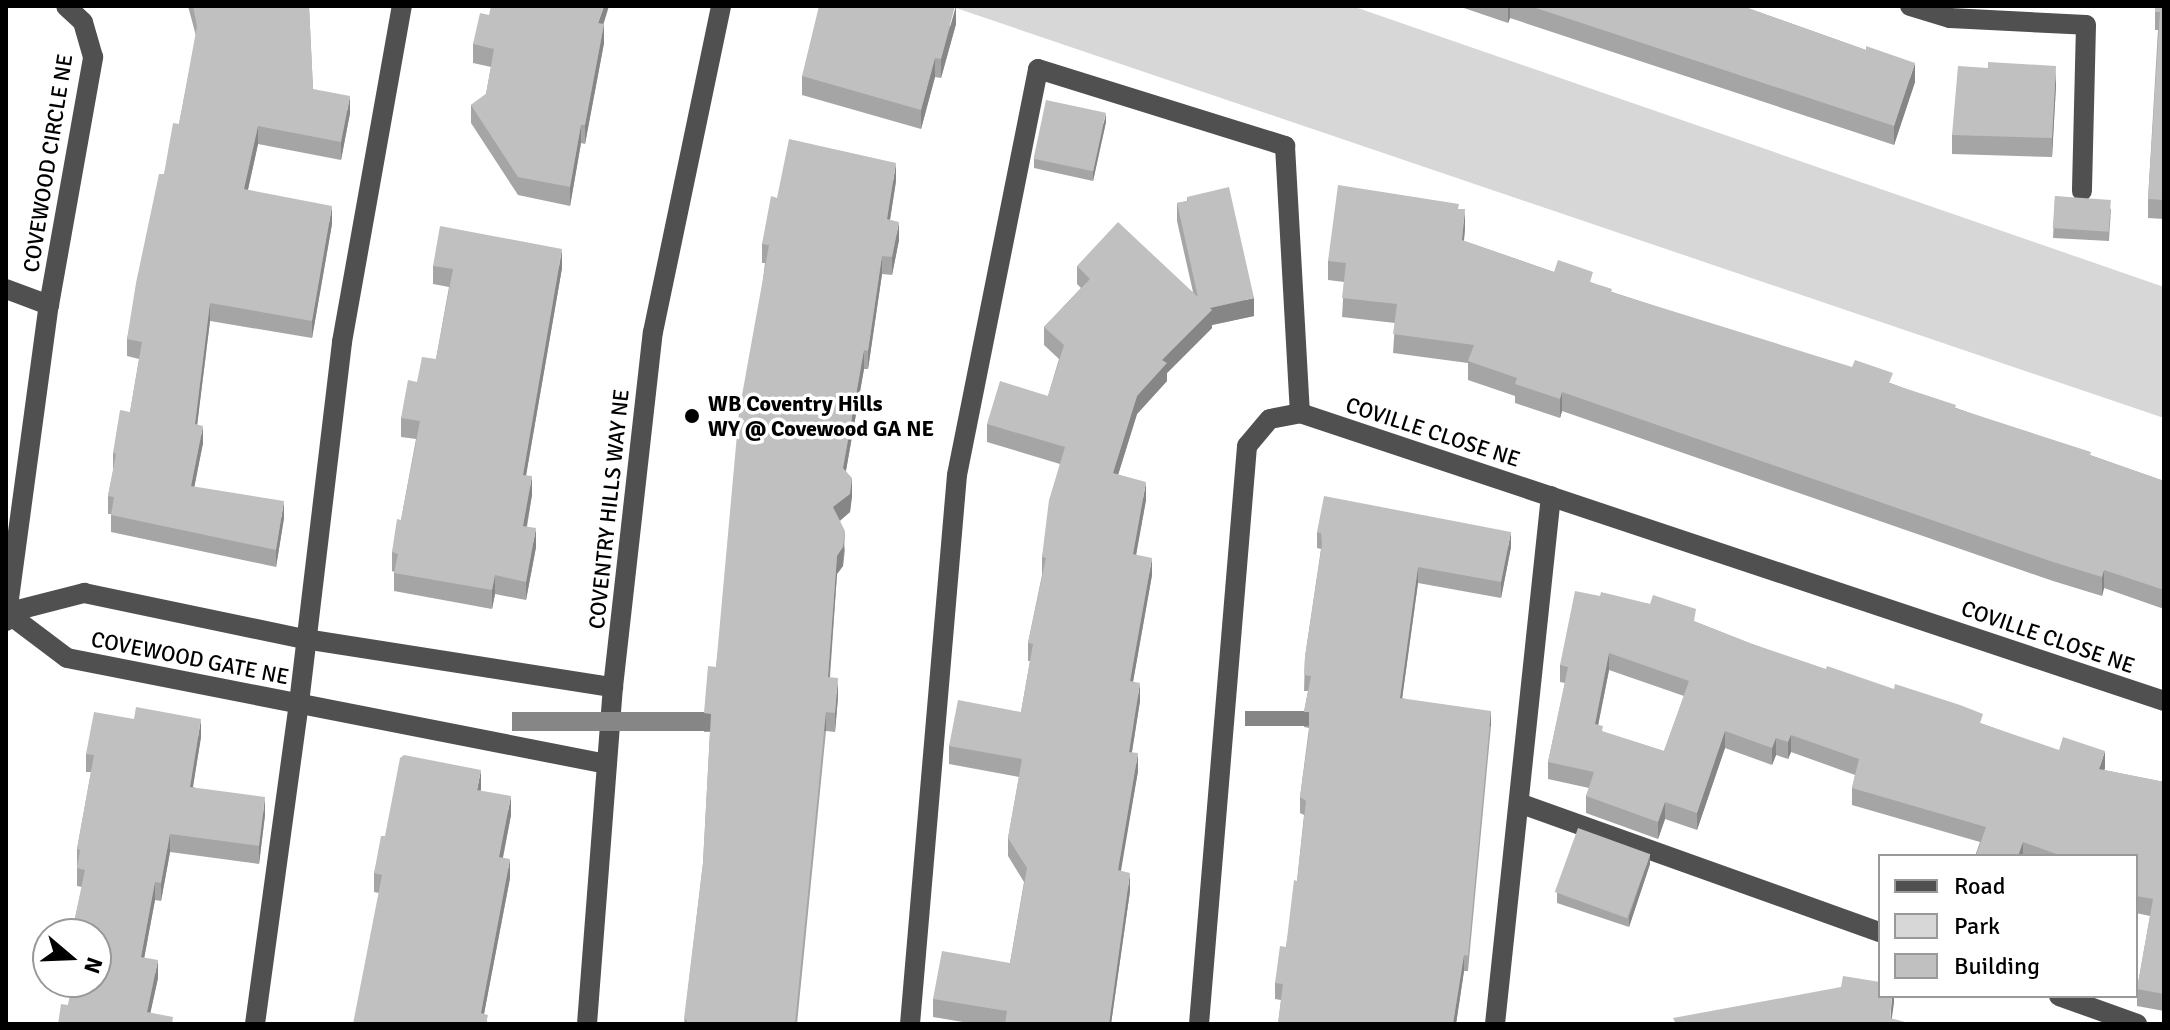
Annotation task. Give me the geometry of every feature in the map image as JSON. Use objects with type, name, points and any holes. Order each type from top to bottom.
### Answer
[{"type":"street","name":"COVEWOOD CIRCLE NE","points":[[6,621],[49,305],[93,57],[83,22],[66,6]]},
{"type":"street","points":[[255,1024],[299,703],[342,342],[402,6]]},
{"type":"street","name":"COVENTRY HILLS WAY NE","points":[[587,1024],[613,687],[653,332],[721,6]]},
{"type":"street","points":[[1910,6],[1950,18],[2087,15],[2082,191]]},
{"type":"street","points":[[910,1024],[957,475],[1038,69],[1285,146],[1300,413],[1270,419],[1247,446],[1199,1024]]},
{"type":"street","points":[[6,289],[49,305]]},
{"type":"street","name":"COVILLE CLOSE NE","points":[[1300,413],[2164,701]]},
{"type":"street","points":[[1495,1024],[1551,496]]},
{"type":"street","name":"COVEWOOD GATE NE","points":[[6,612],[84,593],[305,639],[613,687]]},
{"type":"street","name":"COVEWOOD GATE NE","points":[[6,612],[67,658],[607,764]]},
{"type":"street","points":[[1519,803],[1878,931]]},
{"type":"street","points":[[2065,998],[2137,1024]]},
{"type":"green space","points":[[950,6],[1352,6],[2164,287],[2164,418]]},
{"type":"building","points":[[193,6],[309,6],[313,89],[350,96],[341,142],[258,126],[244,189],[332,206],[312,321],[210,303],[195,424],[203,426],[191,486],[284,501],[276,550],[111,515],[114,497],[108,496],[120,410],[130,412],[142,342],[127,339],[136,283],[159,174],[164,174],[173,123],[179,124],[197,26]]},
{"type":"building","points":[[491,6],[604,6],[598,23],[604,24],[570,187],[518,177],[471,105],[486,94],[494,49],[473,44],[480,13],[489,15]]},
{"type":"building","points":[[819,6],[955,6],[941,59],[935,58],[921,110],[802,76]]},
{"type":"building","points":[[1530,6],[1742,6],[1866,50],[1866,46],[1915,63],[1894,126]]},
{"type":"building","points":[[2155,6],[2164,6],[2164,200],[2148,199],[2160,12],[2155,12]]},
{"type":"building","points":[[1988,62],[2056,66],[2052,138],[1952,135],[1958,66],[1988,68]]},
{"type":"building","points":[[1046,100],[1106,113],[1093,171],[1034,159]]},
{"type":"building","points":[[789,139],[896,163],[887,219],[899,222],[892,257],[882,256],[868,351],[864,350],[843,468],[852,478],[850,494],[833,507],[845,531],[843,547],[837,556],[828,677],[838,678],[835,713],[826,712],[795,1024],[686,1024],[687,1020],[684,1019],[703,863],[711,714],[704,713],[708,666],[716,667],[739,412],[769,245],[762,244],[771,196],[777,198]]},
{"type":"building","points":[[1338,185],[1459,204],[1458,209],[1465,209],[1462,240],[1554,272],[1558,260],[1593,272],[1590,282],[1612,289],[1611,292],[1852,367],[1855,360],[1893,373],[1889,383],[2091,452],[2090,455],[2164,481],[2164,590],[2104,570],[2102,577],[2053,562],[1562,392],[1560,399],[1515,384],[1517,378],[1468,361],[1474,345],[1393,334],[1397,304],[1342,298],[1346,263],[1328,261]]},
{"type":"building","points":[[1229,187],[1254,298],[1210,308],[1212,310],[1162,360],[1167,363],[1137,396],[1113,473],[1146,482],[1133,554],[1152,558],[1130,681],[1140,683],[1129,752],[1138,753],[1118,870],[1130,873],[1109,1024],[1005,1024],[1007,1011],[933,999],[942,951],[1010,963],[1027,868],[1008,838],[1022,759],[949,746],[958,700],[1021,712],[1033,644],[1028,643],[1046,558],[1042,557],[1049,500],[1065,447],[987,424],[1000,381],[1048,396],[1064,345],[1044,327],[1090,279],[1077,266],[1118,222],[1198,297],[1177,203],[1188,201],[1187,197]]},
{"type":"building","points":[[2055,196],[2111,200],[2109,232],[2053,228]]},
{"type":"building","points":[[440,226],[562,249],[523,475],[532,476],[523,526],[536,528],[526,582],[495,575],[492,590],[394,573],[398,554],[392,552],[397,519],[401,520],[420,421],[401,418],[408,380],[417,382],[422,357],[436,359],[453,269],[433,266]]},
{"type":"building","points":[[1324,496],[1511,532],[1501,582],[1418,567],[1400,698],[1491,711],[1468,956],[1464,955],[1453,1024],[1278,1024],[1283,984],[1275,983],[1280,946],[1286,947],[1306,801],[1300,797],[1309,733],[1309,712],[1304,712],[1311,676],[1304,675],[1305,657],[1322,544],[1321,533],[1317,532]]},
{"type":"building","points":[[1575,591],[1600,596],[1601,592],[1650,604],[1653,595],[1696,609],[1694,621],[1752,644],[1894,689],[1895,684],[1960,705],[1983,714],[1980,723],[2059,750],[2063,737],[2105,751],[2099,769],[2164,782],[2164,994],[2138,989],[2153,899],[2138,896],[2138,854],[2056,854],[2023,842],[2019,854],[1977,854],[1986,827],[1852,788],[1859,759],[1791,735],[1788,742],[1776,738],[1772,748],[1725,731],[1697,813],[1665,802],[1658,822],[1586,796],[1594,772],[1548,762],[1568,667],[1560,665]],"holes":[[[1609,653],[1689,681],[1664,751],[1602,731],[1603,726],[1595,724]]]},
{"type":"building","points":[[136,707],[201,719],[190,787],[265,797],[259,846],[170,834],[161,883],[155,882],[141,957],[158,960],[147,1012],[173,1017],[172,1024],[58,1024],[61,1004],[68,1005],[69,998],[112,998],[112,918],[75,918],[85,870],[77,868],[80,850],[77,849],[94,755],[86,754],[94,712],[134,719]]},
{"type":"building","points":[[404,755],[481,770],[477,790],[511,796],[499,857],[510,859],[481,1013],[488,1015],[486,1024],[353,1024],[382,875],[374,873],[381,836],[385,836],[400,758]]},
{"type":"building","points":[[1578,828],[1650,854],[1627,918],[1555,892]]},
{"type":"building","points":[[1843,976],[1878,982],[1878,998],[1892,998],[1890,1018],[1913,1024],[1676,1024],[1673,1018],[1841,987]]},
{"type":"place","name":"WB Coventry Hills WY @ Covewood GA NE","points":[[692,416]]}]
